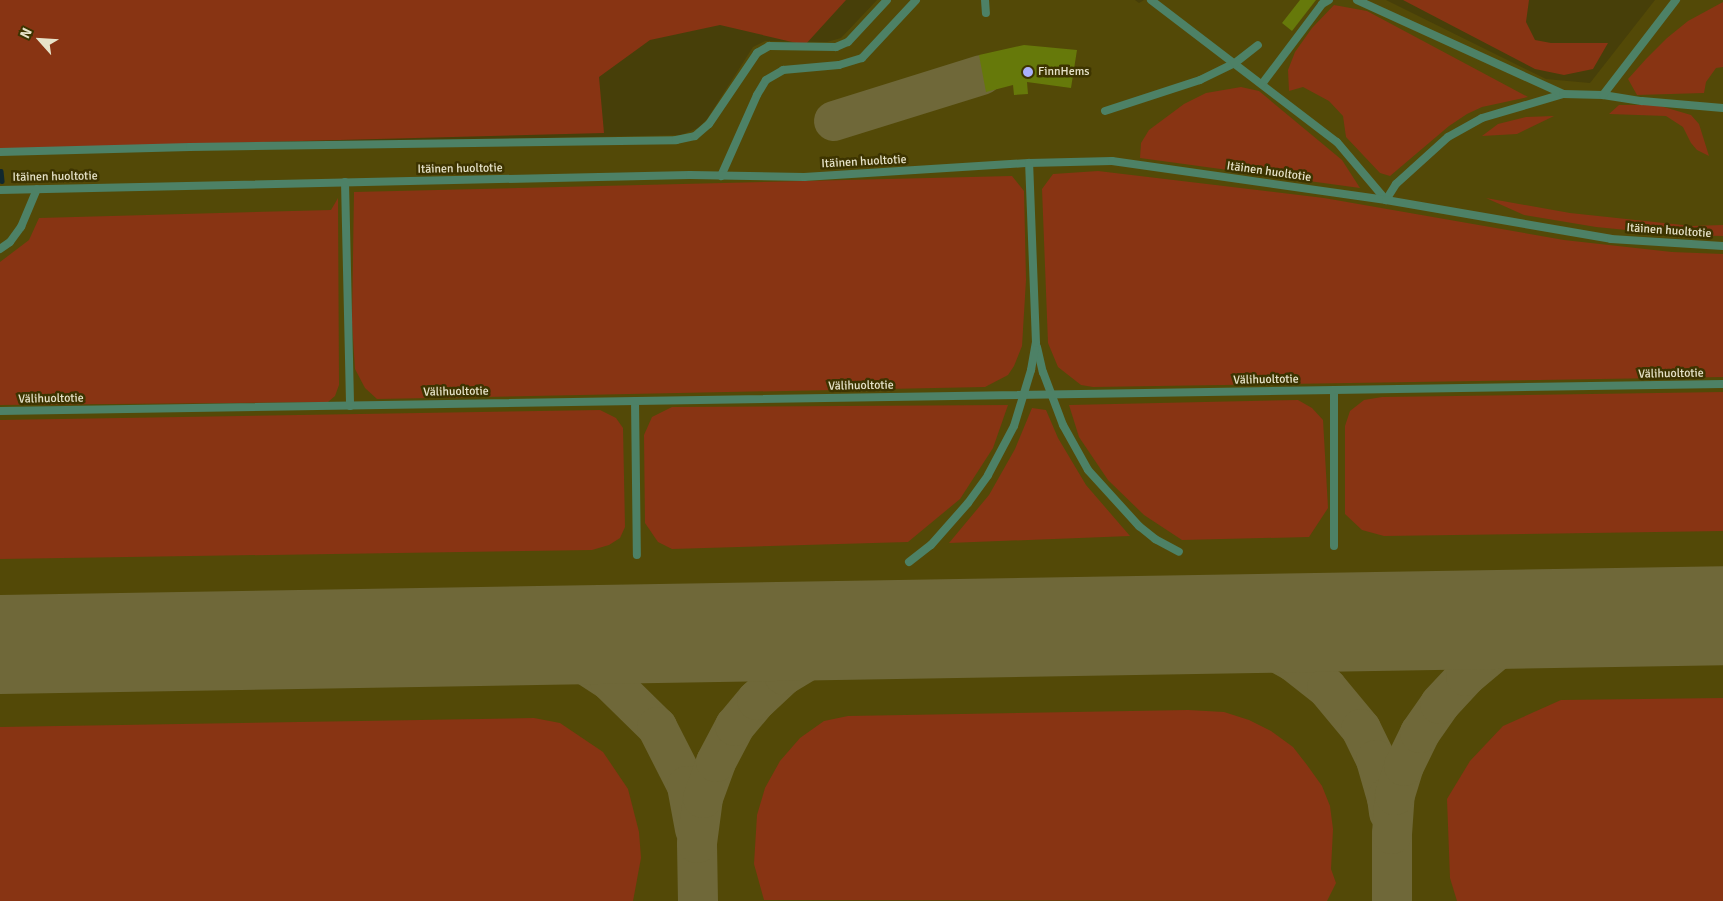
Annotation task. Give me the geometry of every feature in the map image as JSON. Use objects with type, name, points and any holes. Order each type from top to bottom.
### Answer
[{"type":"lane","points":[[0,152],[210,146],[676,140],[696,136],[709,124],[758,53],[769,46],[836,47],[848,42],[887,0]]},
{"type":"lane","points":[[720,176],[757,95],[766,80],[783,70],[840,66],[862,58],[916,0]]},
{"type":"lane","points":[[985,0],[986,14]]},
{"type":"lane","points":[[1151,0],[1337,142],[1386,200],[1396,184],[1448,137],[1482,118],[1562,94],[1603,95],[1642,102],[1723,108]]},
{"type":"lane","points":[[1262,84],[1322,4],[1329,0]]},
{"type":"lane","points":[[1357,0],[1562,94]]},
{"type":"lane","points":[[1603,95],[1676,0]]},
{"type":"lane","points":[[1105,111],[1200,80],[1235,63],[1258,45]]},
{"type":"lane","name":"Itäinen huoltotie","points":[[0,190],[345,182],[720,176],[804,177],[1030,163],[1112,161],[1386,200],[1611,239],[1723,246]]},
{"type":"lane","points":[[1030,163],[1036,343],[1051,394],[1075,449],[1105,491],[1155,539],[1179,552]]},
{"type":"lane","points":[[345,182],[350,406]]},
{"type":"lane","points":[[0,249],[10,242],[21,227],[37,189]]},
{"type":"lane","points":[[909,562],[931,545],[968,503],[988,475],[1014,426],[1036,343]]},
{"type":"lane","name":"Välihuoltotie","points":[[0,411],[1723,384]]},
{"type":"lane","points":[[1334,391],[1334,546]]},
{"type":"lane","points":[[635,401],[637,555]]},
{"type":"shaded area","points":[[0,0],[846,0],[805,45],[720,25],[650,40],[599,77],[604,133],[0,149]]},
{"type":"shaded area","points":[[877,0],[1135,0],[1139,3],[1144,0],[1386,0],[1546,79],[1590,83],[1655,0],[1723,0],[1723,901],[0,901],[0,150],[681,135],[698,128],[707,119],[753,47],[765,41],[827,42],[841,38]]},
{"type":"shaded area","points":[[1403,0],[1529,0],[1526,22],[1535,40],[1551,43],[1608,43],[1593,69],[1564,75],[1535,69]]},
{"type":"shaded area","points":[[1723,2],[1723,67],[1716,68],[1706,82],[1704,93],[1637,95],[1628,79],[1646,59],[1688,21]]},
{"type":"shaded area","points":[[1334,5],[1367,11],[1528,97],[1482,107],[1467,114],[1449,126],[1390,176],[1380,173],[1346,137],[1343,116],[1329,101],[1303,87],[1289,91],[1288,70],[1295,52],[1312,28]]},
{"type":"shaded area","points":[[1241,87],[1259,91],[1342,160],[1360,188],[1140,158],[1141,143],[1149,130],[1184,104],[1206,93]]},
{"type":"shaded area","points":[[1619,105],[1657,105],[1691,115],[1699,124],[1709,156],[1697,150],[1683,127],[1666,116],[1609,114]]},
{"type":"shaded area","points":[[1554,116],[1517,134],[1482,136],[1498,124],[1526,117]]},
{"type":"shaded area","points":[[1098,171],[1324,198],[1564,240],[1672,252],[1723,254],[1723,377],[1093,387],[1081,385],[1058,367],[1048,343],[1042,189],[1053,174]]},
{"type":"shaded area","points":[[1012,176],[1024,191],[1026,280],[1022,346],[1008,375],[985,387],[377,399],[365,388],[355,369],[352,323],[354,192]]},
{"type":"shaded area","points":[[338,198],[339,385],[335,396],[328,402],[0,405],[0,262],[29,240],[39,218],[331,210]]},
{"type":"shaded area","points":[[1486,198],[1570,213],[1692,226],[1723,225],[1723,236],[1677,235],[1596,227],[1524,215]]},
{"type":"shaded area","points":[[1723,392],[1723,531],[1384,536],[1362,530],[1345,514],[1345,426],[1350,411],[1364,400],[1382,397]]},
{"type":"shaded area","points":[[1298,400],[1312,408],[1323,420],[1328,508],[1309,537],[1182,540],[1144,515],[1108,480],[1079,437],[1069,405]]},
{"type":"shaded area","points":[[1008,405],[993,448],[960,499],[908,542],[672,549],[658,542],[645,523],[644,435],[652,417],[672,407]]},
{"type":"shaded area","points":[[1032,408],[1046,410],[1058,438],[1086,485],[1130,536],[949,543],[989,495],[1015,449]]},
{"type":"shaded area","points":[[600,410],[616,418],[623,428],[625,527],[620,538],[609,545],[592,550],[0,559],[0,420]]},
{"type":"shaded area","points":[[1723,698],[1723,901],[1457,901],[1450,878],[1447,799],[1470,761],[1503,726],[1561,700]]},
{"type":"shaded area","points":[[1188,710],[1224,712],[1249,720],[1271,731],[1293,747],[1307,765],[1322,786],[1330,806],[1333,829],[1331,869],[1336,883],[1327,901],[764,900],[754,864],[757,815],[765,788],[780,761],[800,738],[824,721],[848,716]]},
{"type":"shaded area","points":[[534,718],[560,723],[603,752],[628,789],[639,832],[641,858],[633,901],[0,901],[0,727]]},
{"type":"building","points":[[1300,0],[1316,0],[1292,31],[1282,23]]},
{"type":"building","name":"FinnHems","points":[[1024,45],[1077,50],[1071,88],[1027,82],[1028,94],[1014,95],[1013,85],[986,92],[979,55]]},
{"type":"waterway","points":[[1,171],[2,181]]},
{"type":"taxiway","points":[[834,121],[982,75]]},
{"type":"taxiway","points":[[1392,901],[1392,834],[1395,795],[1404,766],[1420,733],[1440,704],[1466,676],[1497,650],[1530,635],[1571,623],[1620,617]]},
{"type":"taxiway","points":[[1159,624],[1220,630],[1255,640],[1294,662],[1327,688],[1361,729],[1376,760],[1387,798],[1389,813]]},
{"type":"taxiway","points":[[698,901],[697,843],[703,798],[716,762],[735,726],[757,700],[784,675],[844,643],[886,631]]},
{"type":"taxiway","points":[[477,635],[523,642],[578,660],[610,681],[657,727],[687,786],[695,829]]},
{"type":"runway","points":[[0,644],[1723,615]]},
{"type":"place","name":"FinnHems","points":[[1028,72]]}]
